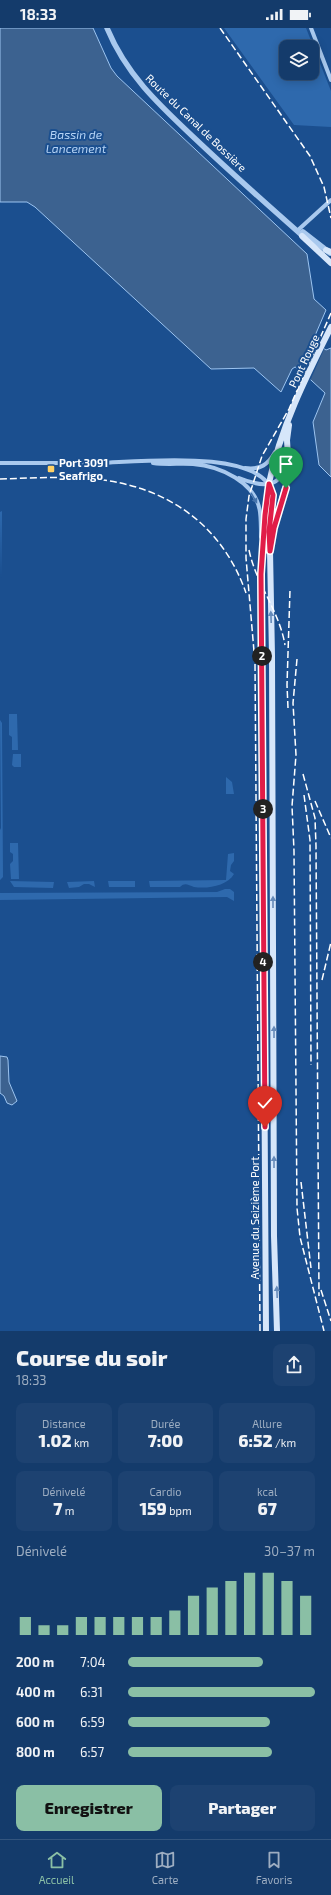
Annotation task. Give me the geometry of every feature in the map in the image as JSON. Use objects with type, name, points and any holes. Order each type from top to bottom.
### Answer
[{"type":"main road","points":[[299,232],[331,262]]},
{"type":"main road","name":"Pont Rouge","points":[[296,403],[331,327]]},
{"type":"main road","name":"Avenue du Seizième Port","points":[[266,1331],[261,574],[265,515],[269,484],[285,427],[296,403]]},
{"type":"main road","name":"Avenue du Seizième Port","points":[[277,1331],[274,1236],[272,656],[270,551],[274,528],[287,481],[287,440],[291,414]]},
{"type":"street","name":"Route du Canal de Bossière","points":[[107,28],[125,63],[150,96],[286,221],[299,232],[329,252]]},
{"type":"street","points":[[311,28],[331,80]]},
{"type":"street","points":[[299,232],[331,200]]},
{"type":"street","points":[[240,468],[257,468],[266,464],[274,453],[285,427]]},
{"type":"street","points":[[0,463],[143,462],[204,465],[254,484],[269,484],[275,481],[283,472],[287,452]]},
{"type":"street","points":[[143,462],[200,460],[240,468],[260,475],[269,484],[273,495],[269,532],[270,551]]},
{"type":"street","points":[[229,474],[248,488],[258,503],[260,512],[261,574]]},
{"type":"shaded area","points":[[224,28],[306,28],[311,40],[279,40],[279,80],[319,80],[319,61],[331,91],[331,127],[294,125]]},
{"type":"shaded area","points":[[2,511],[1,578],[0,512]]},
{"type":"shaded area","points":[[9,714],[17,714],[18,750],[12,750],[12,737],[9,735]]},
{"type":"shaded area","points":[[0,720],[2,723],[3,877],[0,880],[1,828]]},
{"type":"shaded area","points":[[13,754],[21,754],[21,767],[14,767],[12,765]]},
{"type":"shaded area","points":[[226,777],[232,782],[234,794],[226,794]]},
{"type":"shaded area","points":[[10,843],[18,843],[19,879],[11,879],[10,864],[13,861],[13,854],[10,852]]},
{"type":"shaded area","points":[[234,853],[234,861],[231,865],[230,871],[234,874],[222,884],[205,888],[185,884],[180,887],[150,887],[149,881],[226,880],[228,854]]},
{"type":"shaded area","points":[[10,881],[54,882],[53,888],[14,887]]},
{"type":"shaded area","points":[[94,881],[95,887],[89,884],[84,884],[79,887],[69,888],[67,882]]},
{"type":"shaded area","points":[[108,881],[135,881],[135,887],[109,887]]},
{"type":"shaded area","points":[[230,889],[234,892],[234,901],[227,897],[0,900],[0,893],[217,892]]},
{"type":"water","name":"Bassin de Lancement","points":[[0,28],[93,28],[111,68],[117,76],[307,254],[314,299],[326,310],[314,338],[315,342],[326,350],[331,348],[331,477],[319,465],[313,422],[325,393],[299,369],[295,367],[292,369],[281,392],[254,368],[211,369],[35,207],[27,202],[0,202]]},
{"type":"water","points":[[0,1056],[7,1057],[8,1060],[9,1082],[17,1101],[12,1105],[7,1103],[4,1096],[0,1093]]},
{"type":"pier","points":[[316,340],[325,347],[310,381],[301,373]]},
{"type":"railway","points":[[220,28],[310,156],[324,187],[331,218]]},
{"type":"railway","points":[[260,1331],[255,663],[246,558],[246,519],[249,496],[262,456],[289,409],[331,313]]},
{"type":"railway","points":[[0,479],[59,477],[95,479],[121,483],[145,490],[168,500],[188,513],[206,528],[222,547],[236,569],[246,593]]},
{"type":"railway","points":[[249,550],[252,562],[278,620],[285,645]]},
{"type":"railway","points":[[288,708],[287,685],[290,590]]},
{"type":"railway","points":[[297,659],[293,703],[296,755],[292,806],[294,851],[297,1208],[300,1237],[324,1331]]},
{"type":"railway","points":[[303,774],[315,818],[316,846],[319,1296]]},
{"type":"railway","points":[[304,795],[310,840],[311,1065]]},
{"type":"railway","points":[[315,801],[331,838]]},
{"type":"railway","points":[[322,980],[331,942]]},
{"type":"railway","points":[[301,1182],[311,1268]]},
{"type":"railway","points":[[321,1290],[331,1321]]},
{"type":"place","name":"Port 3091 Seafrigo","points":[[51,469]]},
{"type":"route","points":[[265,1127],[261,574],[265,515],[269,484],[273,495],[269,532],[270,551],[274,528],[286,488]]}]
